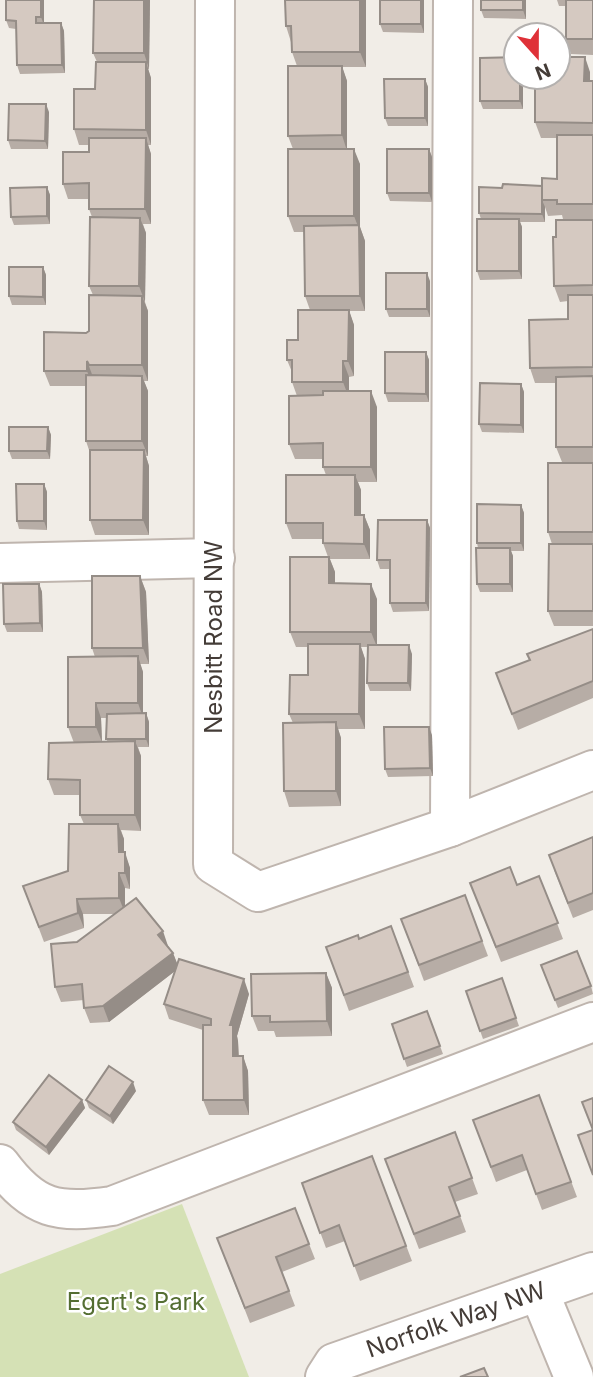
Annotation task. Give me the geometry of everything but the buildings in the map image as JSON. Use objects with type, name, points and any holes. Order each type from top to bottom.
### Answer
[{"type":"street","name":"Nesbitt Road NW","points":[[215,0],[213,864],[258,892],[450,827],[593,770]]},
{"type":"street","points":[[450,827],[453,0]]},
{"type":"street","points":[[0,563],[215,558]]},
{"type":"street","points":[[0,1164],[16,1186],[43,1204],[77,1211],[112,1206],[593,1022]]},
{"type":"street","name":"Norfolk Way NW","points":[[325,1377],[334,1363],[593,1272]]},
{"type":"street","points":[[539,1292],[574,1377]]},
{"type":"green space","name":"Egert's Park","points":[[182,1204],[249,1377],[0,1377],[0,1274]]}]
